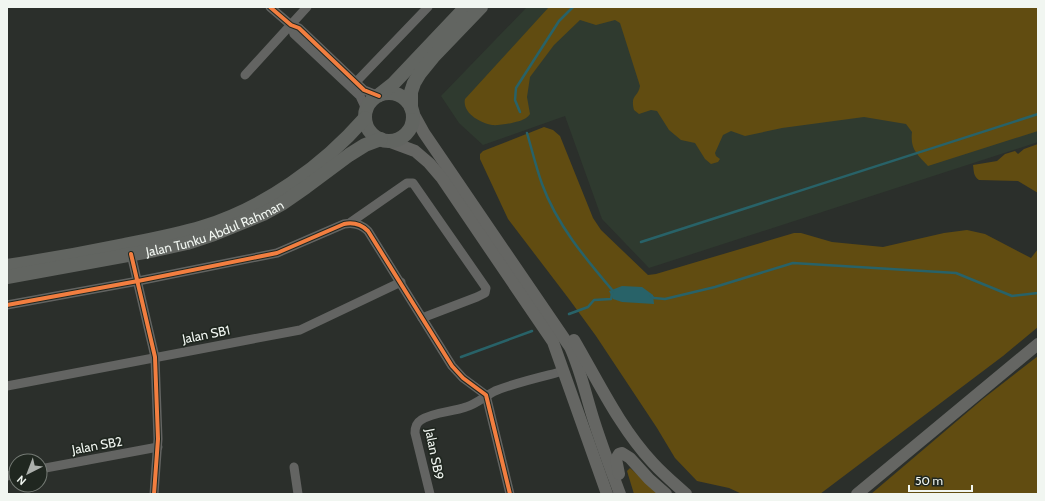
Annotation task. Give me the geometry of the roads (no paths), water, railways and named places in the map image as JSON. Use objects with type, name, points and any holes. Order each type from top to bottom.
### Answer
[{"type":"main road","points":[[466,7],[393,84],[371,102],[366,114],[367,125],[370,131],[384,140],[415,151],[429,163],[441,177],[553,342],[607,494]]},
{"type":"main road","points":[[384,140],[395,140],[402,138],[407,133],[413,120],[411,92],[414,83],[433,57],[481,7]]},
{"type":"main road","points":[[378,96],[386,93],[393,94],[401,96],[406,101],[424,133],[570,347],[576,361],[605,454],[620,494]]},
{"type":"main road","name":"Jalan Tunku Abdul Rahman","points":[[7,266],[57,258],[173,235],[204,227],[232,216],[256,205],[300,178],[342,144],[366,114]]},
{"type":"main road","name":"Jalan Tunku Abdul Rahman","points":[[7,277],[187,243],[214,234],[263,214],[306,187],[365,145],[384,140]]},
{"type":"main road","points":[[502,246],[539,288],[570,332],[621,421],[636,442],[652,463],[686,494]]},
{"type":"main road","points":[[857,494],[1038,344]]},
{"type":"main road","points":[[627,494],[616,463],[617,456],[622,453],[630,458],[649,479],[666,494]]},
{"type":"street","points":[[270,7],[291,25],[299,28],[364,90],[378,96]]},
{"type":"street","points":[[245,75],[307,7]]},
{"type":"street","points":[[356,82],[428,7]]},
{"type":"street","points":[[291,25],[294,34],[360,96],[366,114]]},
{"type":"street","points":[[7,305],[138,281],[277,253],[351,222],[407,183],[413,182],[486,288],[485,293],[477,298],[422,318]]},
{"type":"street","points":[[351,222],[364,226],[368,230],[452,366],[469,383],[486,395],[510,494]]},
{"type":"street","points":[[131,254],[155,357],[158,447],[154,494]]},
{"type":"street","name":"Jalan SB1","points":[[7,386],[300,330],[401,282]]},
{"type":"street","points":[[486,395],[507,387],[564,371]]},
{"type":"street","name":"Jalan SB9","points":[[430,494],[415,433],[417,423],[429,416],[473,404],[486,395]]},
{"type":"street","name":"Jalan SB2","points":[[48,468],[158,447]]},
{"type":"street","points":[[294,467],[298,494]]},
{"type":"water","points":[[622,286],[642,287],[653,295],[654,304],[622,302],[613,299],[609,291]]},
{"type":"waterway","points":[[520,112],[515,100],[516,88],[559,21],[573,7]]},
{"type":"waterway","points":[[641,242],[1038,114]]},
{"type":"waterway","points":[[527,133],[542,184],[555,213],[582,253],[613,291]]},
{"type":"waterway","points":[[651,296],[654,298],[665,299],[715,287],[793,263],[956,273],[1012,296],[1038,293]]},
{"type":"waterway","points":[[569,314],[588,307],[594,300],[611,299],[612,294]]},
{"type":"waterway","points":[[461,357],[532,331]]}]
